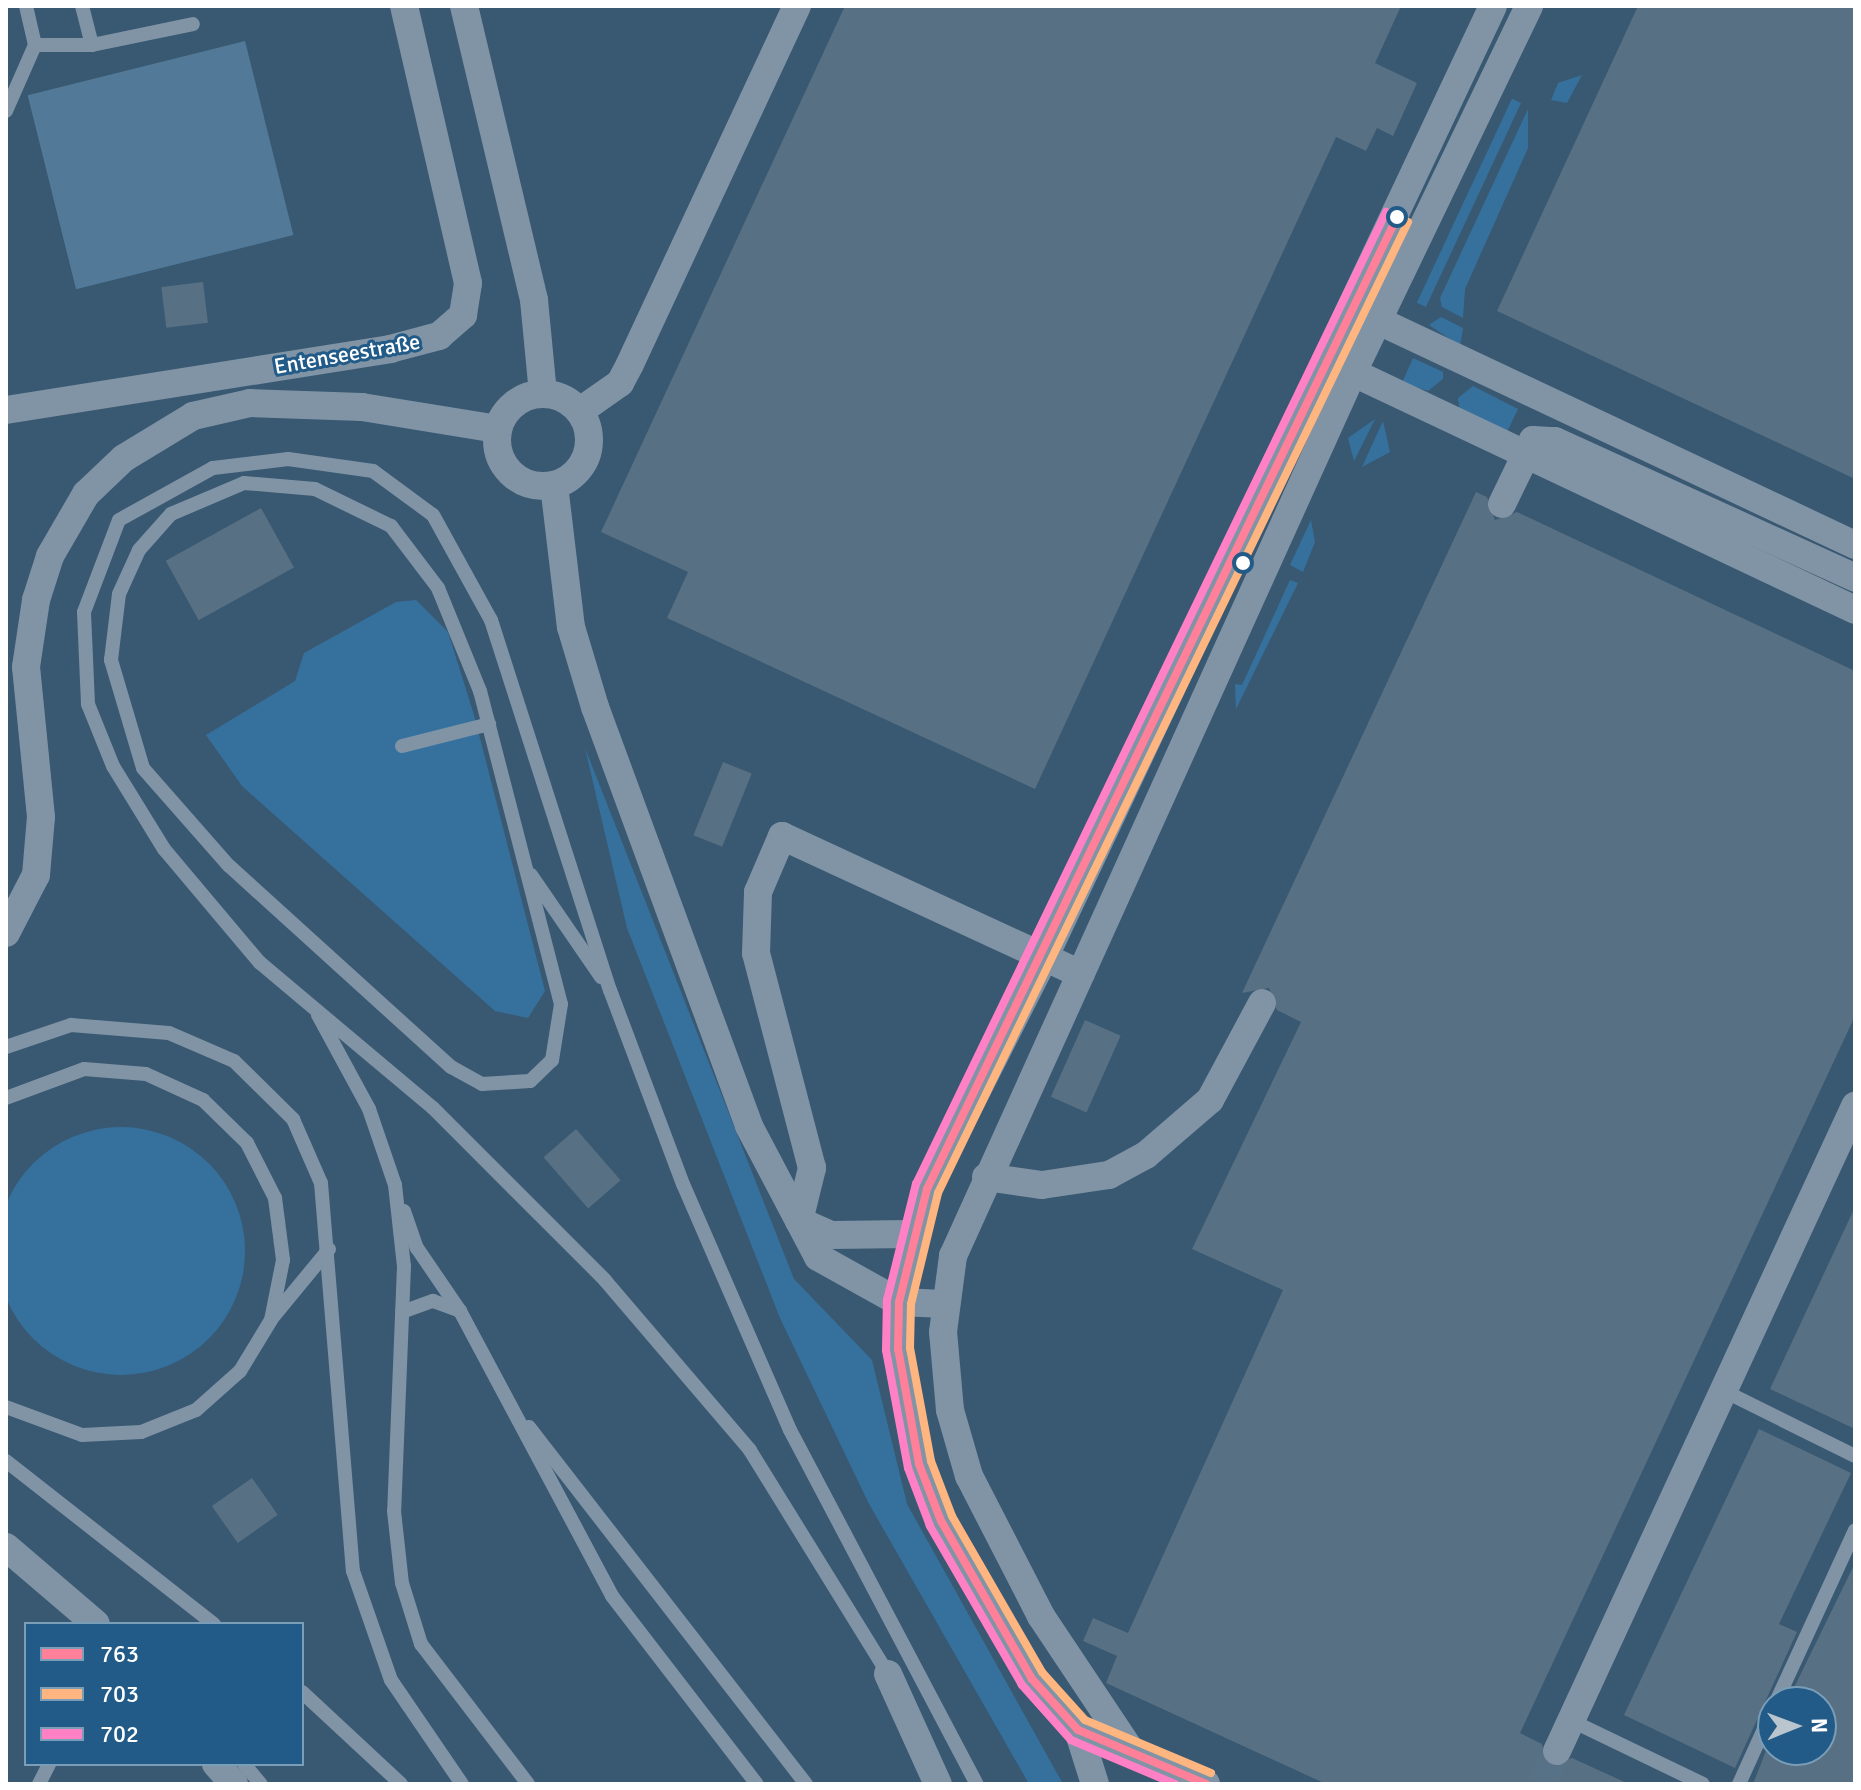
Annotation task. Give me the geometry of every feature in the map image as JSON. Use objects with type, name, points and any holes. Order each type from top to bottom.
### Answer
[{"type":"street","name":"Entenseestraße","points":[[6,410],[390,349],[439,336],[463,315],[468,283],[404,6]]},
{"type":"street","points":[[464,6],[534,300],[543,393]]},
{"type":"street","points":[[580,411],[620,383],[797,6]]},
{"type":"street","points":[[1366,315],[1493,6]]},
{"type":"street","points":[[1095,1784],[1078,1730],[1032,1679],[941,1521],[907,1404],[899,1302],[910,1234],[1045,956],[1366,315],[1529,6]]},
{"type":"street","points":[[1366,315],[1855,545]]},
{"type":"street","points":[[1341,367],[1855,610]]},
{"type":"street","points":[[1129,1749],[1048,1630],[969,1476],[950,1410],[945,1304],[953,1256],[986,1177],[1081,974],[1341,367]]},
{"type":"street","points":[[554,485],[511,473],[498,429],[514,403],[543,393],[580,411]]},
{"type":"street","points":[[6,933],[36,875],[41,817],[26,667],[36,600],[50,556],[86,494],[124,458],[193,416],[250,403],[362,407],[498,429]]},
{"type":"street","points":[[554,485],[587,455],[580,411]]},
{"type":"street","points":[[1502,504],[1533,440],[1555,441],[1855,578]]},
{"type":"street","points":[[554,485],[571,627],[595,707],[749,1126],[818,1257],[899,1302],[945,1304]]},
{"type":"street","points":[[799,1221],[812,1168],[756,953],[758,892],[782,836],[1081,974]]},
{"type":"street","points":[[986,1177],[1042,1185],[1109,1175],[1181,1132],[1218,1088],[1262,1003]]},
{"type":"street","points":[[1557,1751],[1726,1392],[1855,1106]]},
{"type":"street","points":[[799,1221],[831,1235],[910,1234]]},
{"type":"street","points":[[6,1547],[87,1614]]},
{"type":"street","points":[[888,1674],[938,1784]]},
{"type":"street","points":[[1078,1730],[1206,1784]]},
{"type":"street","points":[[218,1766],[234,1784]]},
{"type":"lane","points":[[6,111],[35,45],[26,6]]},
{"type":"lane","points":[[82,6],[92,45]]},
{"type":"lane","points":[[35,45],[92,45],[193,24]]},
{"type":"lane","points":[[953,1784],[750,1450],[605,1280],[433,1108],[260,963],[164,849],[113,766],[88,704],[84,612],[119,520],[213,468],[288,459],[373,471],[433,515],[491,620],[610,990],[683,1184],[790,1430],[977,1784]]},
{"type":"lane","points":[[244,483],[315,489],[391,526],[438,588],[489,724],[526,868],[562,1032],[552,1060],[530,1081],[482,1084],[451,1067],[229,866],[143,768],[111,660],[119,594],[139,550],[171,514],[244,483]]},
{"type":"lane","points":[[402,746],[489,724]]},
{"type":"lane","points":[[526,868],[610,990]]},
{"type":"lane","points":[[314,1008],[369,1109],[417,1248],[460,1311],[612,1596],[757,1784]]},
{"type":"lane","points":[[6,1047],[71,1025],[169,1033],[234,1061],[293,1119],[321,1183],[329,1249],[353,1571],[391,1680],[462,1784]]},
{"type":"lane","points":[[6,1098],[84,1069],[146,1074],[203,1100],[247,1143],[275,1198],[283,1260],[271,1320]]},
{"type":"lane","points":[[395,1185],[402,1312],[394,1511],[402,1583],[421,1644],[528,1784]]},
{"type":"lane","points":[[6,1407],[82,1435],[141,1432],[196,1410],[240,1371],[271,1320],[329,1249]]},
{"type":"lane","points":[[402,1312],[433,1301],[460,1311]]},
{"type":"lane","points":[[497,1384],[806,1784]]},
{"type":"lane","points":[[1726,1392],[1855,1456]]},
{"type":"lane","points":[[6,1461],[211,1622]]},
{"type":"lane","points":[[1783,1686],[1855,1530]]},
{"type":"lane","points":[[304,1694],[401,1784]]},
{"type":"lane","points":[[1572,1721],[1703,1784]]},
{"type":"lane","points":[[1739,1784],[1757,1744]]},
{"type":"lane","points":[[39,1784],[48,1766]]},
{"type":"lane","points":[[246,1766],[261,1784]]},
{"type":"shaded area","points":[[245,41],[293,235],[76,289],[28,95]]},
{"type":"shaded area","points":[[1582,75],[1567,103],[1551,100],[1558,83]]},
{"type":"shaded area","points":[[1512,99],[1521,103],[1426,307],[1417,303]]},
{"type":"shaded area","points":[[1528,109],[1528,148],[1465,289],[1463,318],[1442,307],[1440,298]]},
{"type":"shaded area","points":[[1441,317],[1463,328],[1460,346],[1429,325]]},
{"type":"shaded area","points":[[1413,358],[1443,372],[1443,379],[1428,391],[1402,383]]},
{"type":"shaded area","points":[[1473,386],[1518,409],[1505,436],[1460,413],[1458,398]]},
{"type":"shaded area","points":[[1375,419],[1354,461],[1348,438]]},
{"type":"shaded area","points":[[1383,421],[1390,452],[1362,467]]},
{"type":"shaded area","points":[[1311,520],[1315,542],[1303,572],[1290,565]]},
{"type":"shaded area","points":[[1290,580],[1298,583],[1236,709],[1235,684],[1242,685]]},
{"type":"shaded area","points":[[416,600],[448,632],[474,715],[545,991],[528,1018],[495,1011],[242,786],[206,735],[295,681],[304,653],[396,602]]},
{"type":"shaded area","points":[[585,748],[794,1279],[872,1360],[907,1504],[1063,1784],[1029,1784],[868,1502],[780,1318],[627,928]]},
{"type":"shaded area","points":[[97,1129],[145,1129],[190,1148],[209,1163],[224,1182],[243,1227],[243,1275],[224,1320],[209,1339],[190,1354],[145,1373],[97,1373],[52,1354],[33,1339],[18,1320],[-1,1275],[-1,1227],[18,1182],[33,1163],[52,1148]]},
{"type":"building","points":[[845,6],[1401,6],[1375,63],[1417,83],[1393,136],[1377,128],[1366,151],[1336,137],[1035,789],[667,618],[688,572],[601,532]]},
{"type":"building","points":[[1638,6],[1855,6],[1855,479],[1497,311]]},
{"type":"building","points":[[203,282],[208,323],[166,328],[161,287]]},
{"type":"building","points":[[1476,492],[1487,497],[1495,520],[1517,512],[1855,671],[1855,1016],[1520,1733],[1542,1744],[1549,1766],[1572,1758],[1629,1784],[1326,1784],[1106,1683],[1117,1656],[1083,1641],[1093,1618],[1128,1633],[1283,1290],[1192,1249],[1301,1022],[1277,1010],[1269,988],[1242,993]]},
{"type":"building","points":[[261,508],[294,567],[199,620],[166,561]]},
{"type":"building","points":[[723,762],[752,774],[722,847],[693,835]]},
{"type":"building","points":[[1085,1020],[1121,1036],[1086,1113],[1051,1097]]},
{"type":"building","points":[[576,1129],[621,1180],[588,1209],[544,1157]]},
{"type":"building","points":[[1855,1207],[1855,1429],[1770,1389]]},
{"type":"building","points":[[1759,1429],[1851,1473],[1779,1624],[1797,1632],[1772,1686],[1757,1686],[1757,1720],[1735,1768],[1624,1715]]},
{"type":"building","points":[[252,1478],[278,1515],[238,1543],[212,1506]]},
{"type":"building","points":[[1855,1563],[1855,1784],[1753,1784],[1760,1766],[1837,1766],[1837,1686],[1795,1686]]},
{"type":"tunnel","points":[[1542,1784],[1557,1751]]},
{"type":"transit line","name":"702","points":[[1175,1784],[1071,1740],[1022,1685],[930,1526],[908,1468],[886,1350],[887,1300],[916,1184],[1386,212]]},
{"type":"transit line","name":"763","points":[[1206,1784],[1078,1730],[1032,1679],[941,1521],[919,1464],[898,1349],[899,1302],[927,1189],[1397,217]]},
{"type":"transit line","name":"703","points":[[1211,1773],[1085,1720],[1042,1672],[952,1516],[931,1461],[910,1348],[911,1304],[938,1193],[1408,222]]}]
